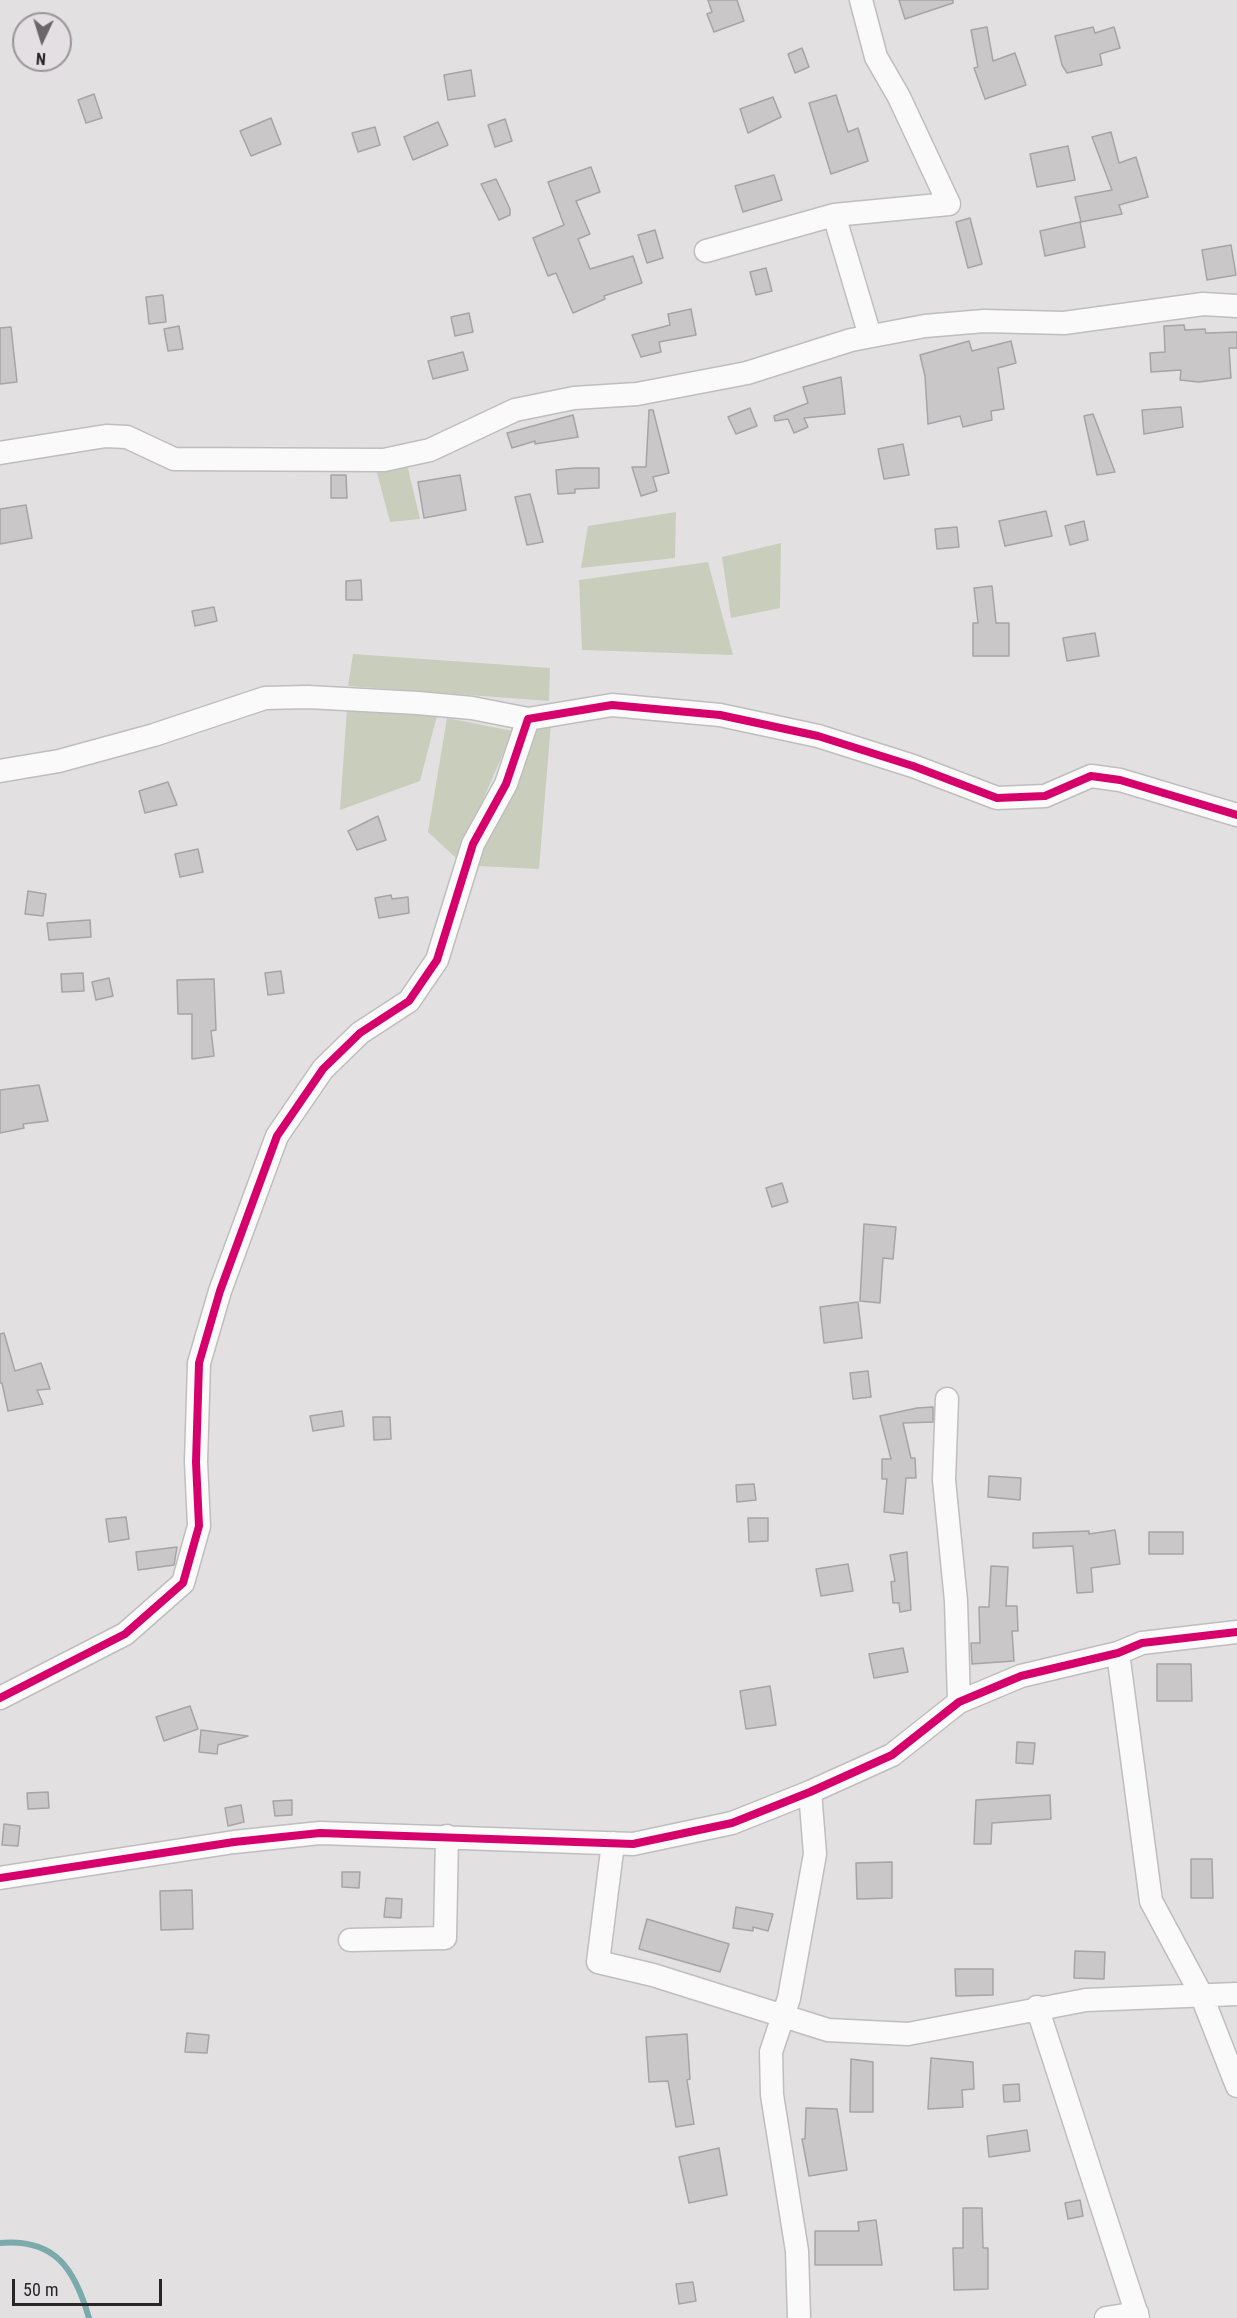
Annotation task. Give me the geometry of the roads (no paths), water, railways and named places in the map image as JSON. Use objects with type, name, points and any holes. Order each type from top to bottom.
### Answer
[{"type":"street","points":[[706,251],[834,215],[949,204],[899,97],[876,57],[861,0]]},
{"type":"street","points":[[834,215],[870,336]]},
{"type":"street","points":[[0,453],[106,436],[128,437],[174,459],[384,460],[430,450],[515,410],[574,398],[637,394],[747,373],[870,336],[925,326],[984,321],[1064,323],[1203,304],[1237,306]]},
{"type":"street","points":[[0,771],[59,760],[154,735],[265,698],[308,697],[418,703],[472,708],[528,719],[612,705],[720,715],[818,736],[913,766],[997,798],[1045,796],[1091,776],[1119,780],[1237,815]]},
{"type":"street","points":[[0,1698],[126,1634],[183,1583],[199,1526],[196,1462],[199,1363],[220,1291],[277,1136],[323,1069],[360,1033],[409,1001],[437,960],[473,844],[506,784],[528,719]]},
{"type":"street","points":[[947,1399],[944,1480],[956,1601],[960,1702]]},
{"type":"street","points":[[0,1878],[234,1842],[320,1833],[633,1844],[732,1823],[810,1792],[892,1755],[960,1702],[1022,1676],[1118,1653],[1142,1643],[1237,1632]]},
{"type":"street","points":[[1118,1653],[1151,1901],[1201,1994],[1237,2086]]},
{"type":"street","points":[[800,2318],[797,2251],[772,2095],[771,2052],[789,1998],[815,1854],[810,1792]]},
{"type":"street","points":[[350,1940],[445,1938],[447,1836]]},
{"type":"street","points":[[613,1843],[598,1962],[653,1975],[828,2030],[908,2034],[1037,2007],[1086,2000],[1237,1994]]},
{"type":"street","points":[[1037,2007],[1138,2315],[1106,2318]]},
{"type":"waterway","points":[[0,2243],[36,2246],[49,2252],[60,2261],[77,2285],[89,2318]]}]
